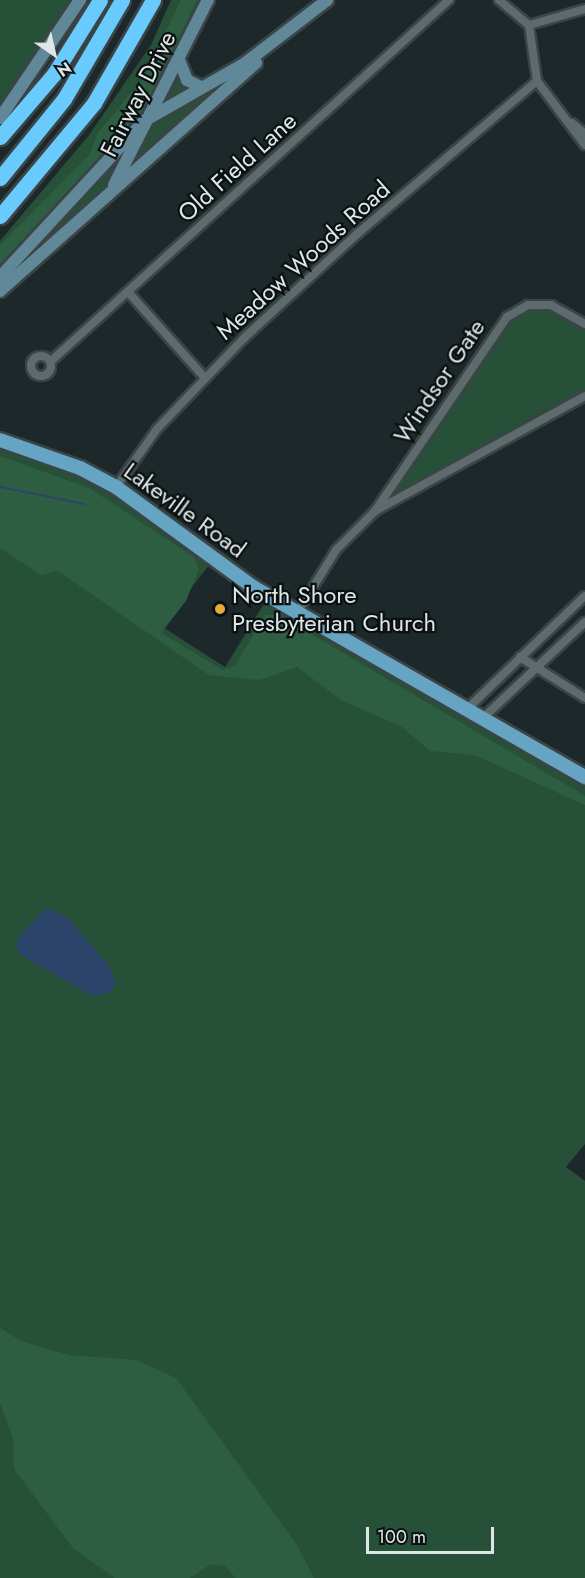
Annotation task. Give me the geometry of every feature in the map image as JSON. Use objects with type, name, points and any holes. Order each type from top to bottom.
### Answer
[{"type":"highway","points":[[0,137],[54,74],[100,0]]},
{"type":"highway","points":[[0,178],[64,99],[122,0]]},
{"type":"highway","points":[[0,216],[94,103],[153,0]]},
{"type":"main road","name":"Lakeville Road","points":[[0,440],[80,468],[116,487],[297,613],[585,777]]},
{"type":"street","points":[[0,118],[80,0]]},
{"type":"street","name":"Fairway Drive","points":[[100,203],[152,114],[208,0]]},
{"type":"street","points":[[0,291],[327,0]]},
{"type":"street","name":"Old Field Lane","points":[[50,362],[129,293],[449,0]]},
{"type":"street","points":[[499,0],[529,25],[537,81],[585,145]]},
{"type":"street","points":[[529,25],[585,9]]},
{"type":"street","points":[[0,277],[152,114],[201,87],[290,31]]},
{"type":"street","points":[[179,60],[187,80],[201,87]]},
{"type":"street","name":"Meadow Woods Road","points":[[116,487],[152,435],[204,377],[348,242],[537,81]]},
{"type":"street","points":[[567,120],[585,134]]},
{"type":"street","points":[[129,293],[204,377]]},
{"type":"street","name":"Windsor Gate","points":[[297,613],[336,550],[375,511],[507,317],[528,305],[551,305],[585,324]]},
{"type":"street","name":"Windsor Gate","points":[[375,511],[585,396]]},
{"type":"street","points":[[467,709],[585,596]]},
{"type":"street","points":[[483,718],[585,622]]},
{"type":"street","points":[[520,657],[585,698]]},
{"type":"green space","points":[[0,0],[77,0],[0,115]]},
{"type":"green space","points":[[171,0],[202,0],[144,115],[0,271],[0,241],[89,135],[151,45]]},
{"type":"green space","points":[[181,0],[197,0],[144,109],[0,266],[0,245],[90,154],[97,134],[143,78]]},
{"type":"green space","points":[[290,31],[28,267],[21,258],[136,128],[179,60],[201,87]]},
{"type":"green space","points":[[551,305],[585,324],[585,396],[375,511],[514,311]]},
{"type":"green space","points":[[0,440],[80,468],[214,559],[161,626],[225,667],[269,596],[585,779],[585,1144],[566,1167],[585,1181],[585,1578],[0,1578]]},
{"type":"green space","points":[[0,456],[89,488],[194,557],[199,569],[186,601],[161,633],[223,670],[235,666],[265,615],[279,615],[585,796],[585,805],[475,755],[430,751],[402,727],[341,700],[297,667],[259,680],[209,675],[58,571],[41,575],[0,548]]},
{"type":"green space","points":[[0,1328],[21,1341],[69,1355],[136,1360],[176,1378],[297,1545],[314,1578],[236,1578],[225,1566],[211,1564],[190,1578],[115,1578],[73,1548],[14,1469],[13,1438],[0,1403]]},
{"type":"water","points":[[47,908],[67,917],[110,967],[116,984],[110,993],[92,996],[23,956],[16,947],[19,937]]},
{"type":"waterway","points":[[0,487],[84,504]]},
{"type":"place","name":"North Shore Presbyterian Church","points":[[220,609]]}]
